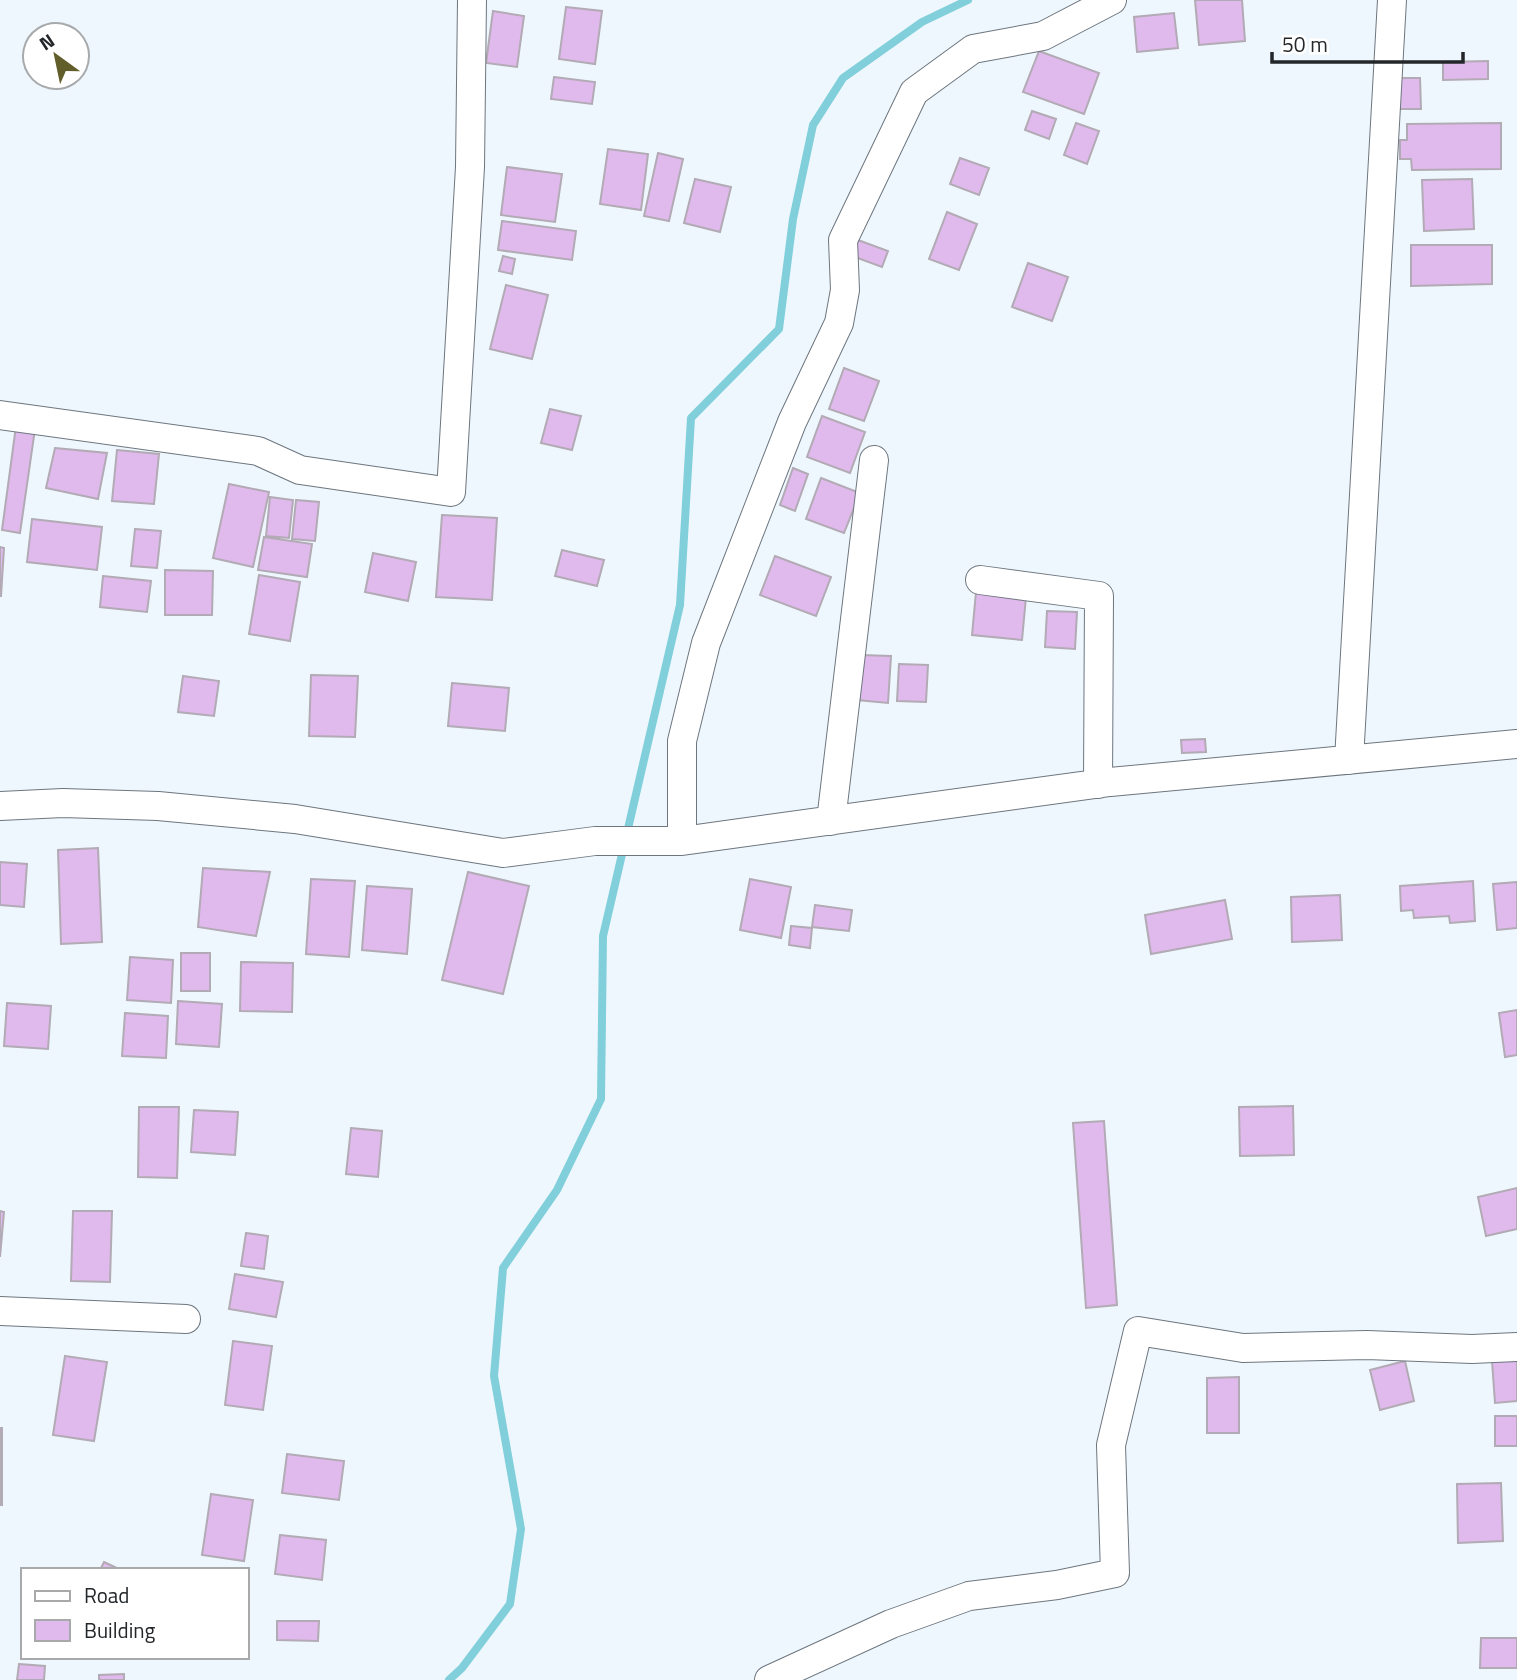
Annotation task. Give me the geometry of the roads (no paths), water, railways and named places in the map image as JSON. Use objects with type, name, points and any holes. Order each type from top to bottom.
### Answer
[{"type":"street","points":[[0,415],[258,451],[300,470],[452,492],[470,167],[472,0]]},
{"type":"street","points":[[682,841],[682,741],[706,643],[792,422],[839,323],[845,290],[843,240],[914,92],[972,49],[1042,36],[1112,0]]},
{"type":"street","points":[[1349,760],[1392,0]]},
{"type":"street","points":[[831,821],[874,460]]},
{"type":"street","points":[[980,580],[1099,596],[1098,784]]},
{"type":"street","points":[[0,806],[63,803],[158,807],[295,819],[503,853],[595,841],[682,841],[1098,784],[1517,744]]},
{"type":"street","points":[[0,1311],[186,1319]]},
{"type":"street","points":[[769,1680],[891,1624],[969,1596],[1057,1585],[1115,1573],[1111,1445],[1139,1331],[1243,1348],[1367,1345],[1472,1349],[1517,1347]]},
{"type":"waterway","points":[[449,1680],[462,1668],[510,1604],[521,1529],[494,1376],[503,1268],[557,1190],[601,1099],[603,936],[680,605],[691,418],[779,329],[793,219],[813,125],[843,78],[922,22],[968,0]]}]
